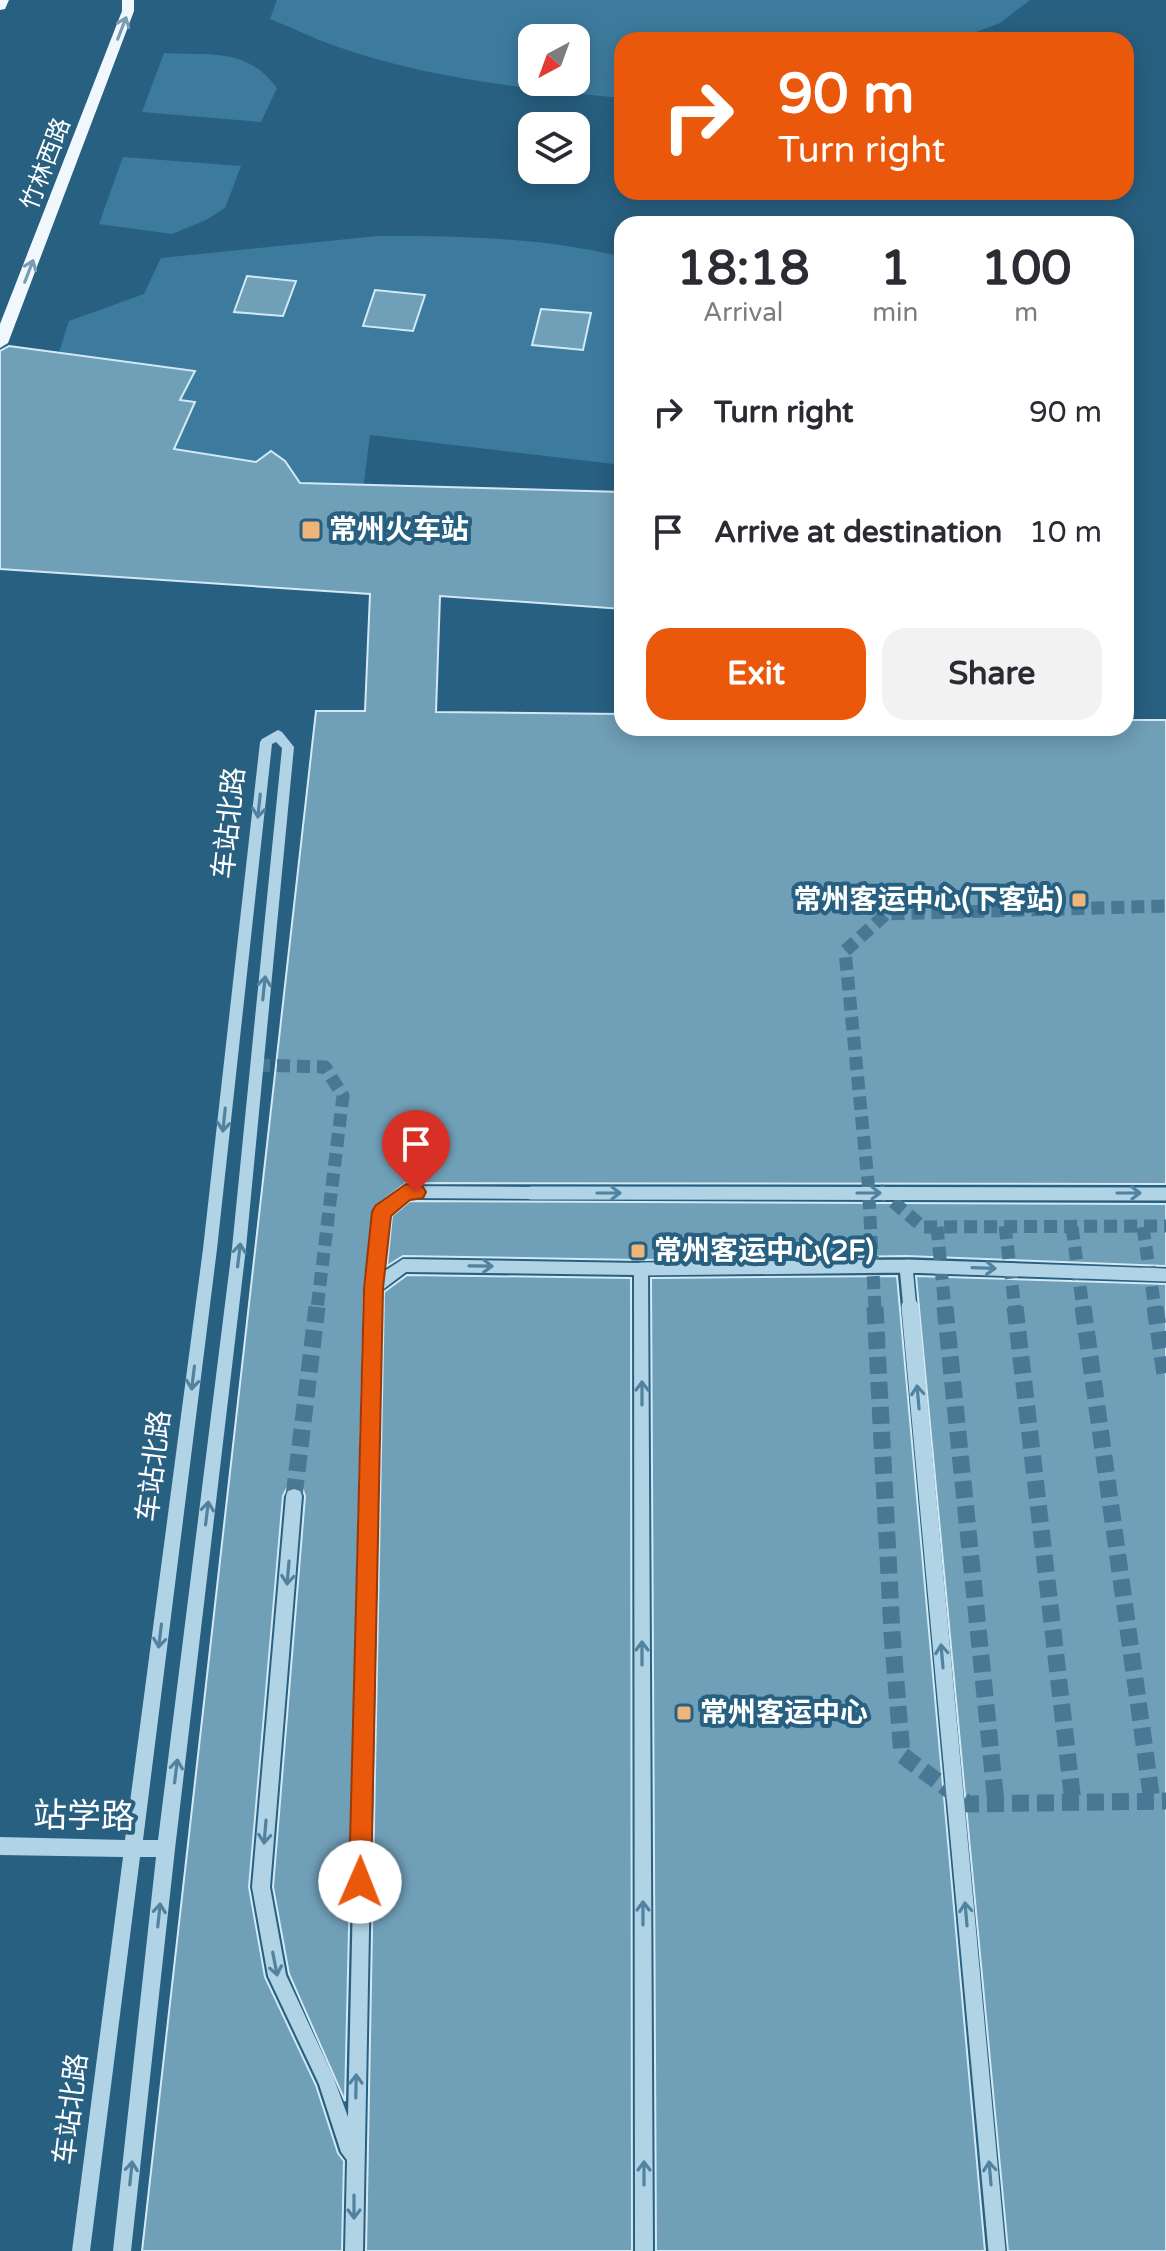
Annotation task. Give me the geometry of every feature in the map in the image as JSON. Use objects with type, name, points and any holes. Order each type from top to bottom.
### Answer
[{"type":"main road","points":[[0,6],[3,0]]},
{"type":"main road","name":"竹林西路","points":[[0,343],[128,11],[128,0]]},
{"type":"street","name":"车站北路","points":[[81,2251],[210,1249],[266,742],[278,735],[288,747],[238,1264],[166,1849],[122,2251]]},
{"type":"street","points":[[230,1066],[257,1065]]},
{"type":"street","points":[[354,2251],[374,1288],[382,1212],[406,1192],[1166,1194]]},
{"type":"street","points":[[374,1288],[403,1265],[641,1269],[906,1266],[1166,1275]]},
{"type":"street","points":[[906,1266],[997,2251]]},
{"type":"street","points":[[641,1269],[644,2251]]},
{"type":"street","points":[[294,1496],[261,1887],[277,1976],[327,2082],[354,2164]]},
{"type":"street","name":"站学路","points":[[0,1846],[166,1849]]},
{"type":"shaded area","points":[[277,0],[1030,0],[1000,23],[976,32],[614,32],[614,97],[590,94],[590,24],[518,24],[518,86],[447,75],[335,46],[270,19]]},
{"type":"shaded area","points":[[164,53],[226,56],[253,66],[277,88],[261,122],[142,112]]},
{"type":"shaded area","points":[[123,157],[241,166],[225,208],[206,220],[172,234],[99,224]]},
{"type":"shaded area","points":[[378,236],[470,237],[562,245],[614,255],[614,464],[370,435],[360,514],[8,512],[69,321],[144,294],[161,258]]},
{"type":"building","points":[[247,276],[296,281],[283,316],[234,312]]},
{"type":"building","points":[[375,290],[425,295],[413,331],[363,326]]},
{"type":"building","points":[[541,309],[591,313],[583,350],[532,345]]},
{"type":"building","points":[[9,346],[195,371],[180,400],[195,402],[174,449],[256,462],[271,451],[285,461],[300,483],[614,492],[614,608],[440,596],[436,712],[614,714],[614,736],[1134,736],[1134,720],[1166,720],[1166,1184],[406,1183],[374,1207],[364,1288],[345,2101],[289,1974],[273,1887],[305,1496],[303,1490],[295,1486],[287,1488],[283,1496],[249,1887],[265,1977],[316,2085],[338,2153],[344,2161],[342,2251],[142,2251],[316,711],[365,711],[370,594],[0,569],[0,351]]},
{"type":"building","points":[[410,1201],[1166,1204],[1166,1266],[906,1256],[639,1260],[403,1256],[387,1266],[392,1216]]},
{"type":"building","points":[[407,1275],[631,1278],[632,2251],[366,2251],[384,1292]]},
{"type":"building","points":[[897,1276],[985,2251],[656,2251],[651,1278]]},
{"type":"building","points":[[916,1276],[1166,1284],[1166,2251],[1008,2251]]},
{"type":"tunnel","points":[[875,1309],[868,1181],[845,951],[886,914],[1166,906]]},
{"type":"tunnel","points":[[257,1065],[325,1067],[343,1096],[317,1309]]},
{"type":"tunnel","points":[[878,1189],[923,1227],[1005,1227]]},
{"type":"tunnel","points":[[1005,1227],[1166,1226]]},
{"type":"tunnel","points":[[937,1227],[945,1309]]},
{"type":"tunnel","points":[[1005,1227],[1015,1309]]},
{"type":"tunnel","points":[[1072,1227],[1083,1309]]},
{"type":"tunnel","points":[[1143,1227],[1155,1309]]},
{"type":"tunnel","points":[[294,1496],[317,1307]]},
{"type":"tunnel","points":[[875,1307],[892,1633],[902,1755],[968,1804],[1166,1801]]},
{"type":"tunnel","points":[[945,1307],[996,1803]]},
{"type":"tunnel","points":[[1015,1307],[1073,1802]]},
{"type":"tunnel","points":[[1083,1307],[1152,1801]]},
{"type":"tunnel","points":[[1155,1307],[1166,1381]]},
{"type":"place","name":"常州火车站","points":[[311,530]]},
{"type":"place","name":"常州客运中心(下客站)","points":[[1079,900]]},
{"type":"place","name":"常州客运中心(2F)","points":[[638,1251]]},
{"type":"place","name":"常州客运中心","points":[[684,1713]]},
{"type":"route","points":[[360,1882],[374,1288],[382,1212],[406,1192],[416,1192]]}]
